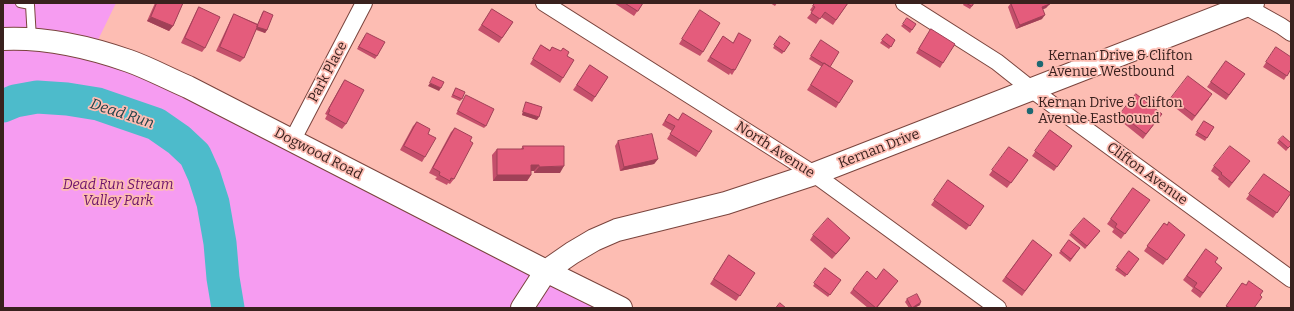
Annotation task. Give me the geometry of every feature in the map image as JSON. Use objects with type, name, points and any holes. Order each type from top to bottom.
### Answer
[{"type":"main road","name":"Kernan Drive","points":[[522,308],[546,271],[577,249],[617,230],[726,203],[814,174],[1247,4]]},
{"type":"main road","name":"Dogwood Road","points":[[3,39],[52,41],[74,45],[130,62],[188,87],[621,308]]},
{"type":"street","name":"Park Place","points":[[292,141],[364,3]]},
{"type":"street","name":"North Avenue","points":[[544,3],[814,174],[998,308]]},
{"type":"street","name":"Clifton Avenue","points":[[904,3],[997,62],[1031,89],[1291,279]]},
{"type":"street","points":[[1247,4],[1291,33]]},
{"type":"lane","points":[[20,3],[30,5],[32,40]]},
{"type":"green space","points":[[3,3],[116,3],[97,42],[3,30]]},
{"type":"green space","name":"Dead Run Stream Valley Park","points":[[3,48],[47,48],[86,56],[138,76],[214,111],[600,308],[3,308]]},
{"type":"building","points":[[157,3],[183,3],[173,26],[151,17]]},
{"type":"building","points":[[625,3],[643,3],[638,11]]},
{"type":"building","points":[[815,3],[848,3],[836,20],[825,12],[820,19],[811,13],[815,7],[813,6]]},
{"type":"building","points":[[966,3],[974,3],[972,6]]},
{"type":"building","points":[[1011,3],[1050,4],[1042,7],[1045,15],[1020,25]]},
{"type":"building","points":[[199,7],[220,17],[205,48],[185,38]]},
{"type":"building","points":[[492,9],[513,22],[502,38],[482,25]]},
{"type":"building","points":[[700,10],[720,23],[703,52],[682,39]]},
{"type":"building","points":[[264,11],[273,15],[267,30],[257,27]]},
{"type":"building","points":[[234,14],[258,25],[244,58],[220,47]]},
{"type":"building","points":[[907,18],[916,24],[912,30],[903,24]]},
{"type":"building","points":[[931,29],[955,44],[943,63],[919,49]]},
{"type":"building","points":[[367,33],[385,42],[377,56],[359,47]]},
{"type":"building","points":[[739,33],[751,40],[735,70],[732,70],[710,57],[723,36],[733,43]]},
{"type":"building","points":[[887,34],[895,40],[891,47],[882,40]]},
{"type":"building","points":[[780,36],[790,43],[784,52],[774,45]]},
{"type":"building","points":[[821,40],[839,52],[830,67],[811,56]]},
{"type":"building","points":[[541,45],[550,51],[552,47],[561,51],[563,48],[569,52],[567,56],[574,60],[563,78],[533,59]]},
{"type":"building","points":[[1276,47],[1291,57],[1291,69],[1287,76],[1266,62]]},
{"type":"building","points":[[1226,61],[1245,74],[1229,95],[1211,82]]},
{"type":"building","points":[[824,63],[853,81],[839,103],[811,85]]},
{"type":"building","points":[[590,65],[608,77],[595,97],[577,85]]},
{"type":"building","points":[[1188,76],[1212,94],[1195,116],[1171,98]]},
{"type":"building","points":[[433,77],[444,82],[441,88],[430,83]]},
{"type":"building","points":[[345,80],[364,90],[346,124],[328,114],[329,109]]},
{"type":"building","points":[[456,88],[465,92],[462,99],[453,95]]},
{"type":"building","points":[[1136,94],[1162,114],[1146,134],[1120,114]]},
{"type":"building","points":[[466,95],[494,109],[486,126],[458,111]]},
{"type":"building","points":[[526,102],[542,107],[539,117],[523,112]]},
{"type":"building","points":[[683,113],[712,131],[699,152],[670,134],[675,126],[665,121],[669,114],[678,120]]},
{"type":"building","points":[[1204,121],[1214,127],[1207,138],[1197,132]]},
{"type":"building","points":[[417,122],[430,129],[428,134],[436,138],[425,157],[404,146]]},
{"type":"building","points":[[455,128],[472,137],[470,141],[473,143],[454,179],[451,178],[450,181],[439,175],[440,172],[433,168]]},
{"type":"building","points":[[1050,130],[1072,146],[1057,167],[1035,151]]},
{"type":"building","points":[[652,134],[658,159],[624,167],[618,141]]},
{"type":"building","points":[[1283,136],[1291,143],[1288,148],[1279,140]]},
{"type":"building","points":[[523,146],[564,146],[564,166],[539,167],[539,165],[531,165],[531,175],[497,175],[497,149],[523,149]]},
{"type":"building","points":[[1230,146],[1250,161],[1232,183],[1214,166]]},
{"type":"building","points":[[1009,147],[1028,160],[1011,183],[992,170]]},
{"type":"building","points":[[1264,174],[1291,193],[1277,213],[1249,194]]},
{"type":"building","points":[[948,180],[984,206],[970,226],[934,200]]},
{"type":"building","points":[[1133,188],[1150,200],[1125,234],[1115,227],[1117,224],[1111,219]]},
{"type":"building","points":[[828,218],[850,238],[836,254],[813,235]]},
{"type":"building","points":[[1084,218],[1100,231],[1087,246],[1071,233]]},
{"type":"building","points":[[1169,222],[1185,235],[1167,260],[1147,246],[1164,223],[1167,225]]},
{"type":"building","points":[[1033,240],[1052,255],[1025,291],[1006,277]]},
{"type":"building","points":[[1069,240],[1080,248],[1071,259],[1061,251]]},
{"type":"building","points":[[1206,249],[1218,258],[1215,262],[1222,268],[1203,293],[1194,287],[1197,283],[1187,276]]},
{"type":"building","points":[[1129,251],[1139,259],[1127,275],[1117,267]]},
{"type":"building","points":[[729,255],[755,273],[740,296],[714,279]]},
{"type":"building","points":[[825,268],[841,280],[830,295],[814,283]]},
{"type":"building","points":[[884,269],[898,281],[876,308],[853,289],[867,271],[876,279]]},
{"type":"building","points":[[1249,281],[1263,291],[1260,295],[1262,297],[1254,308],[1230,308],[1226,306],[1242,283],[1246,285]]},
{"type":"building","points":[[917,294],[921,302],[912,308],[907,299]]},
{"type":"building","points":[[780,303],[786,308],[776,308]]},
{"type":"waterway","name":"Dead Run","points":[[3,106],[15,101],[37,97],[67,99],[98,104],[156,124],[179,140],[195,155],[204,175],[213,203],[220,243],[223,278],[228,308]]},
{"type":"place","name":"Kernan Drive & Clifton Avenue Westbound","points":[[1040,64]]},
{"type":"place","name":"Kernan Drive & Clifton Avenue Eastbound","points":[[1030,111]]}]
